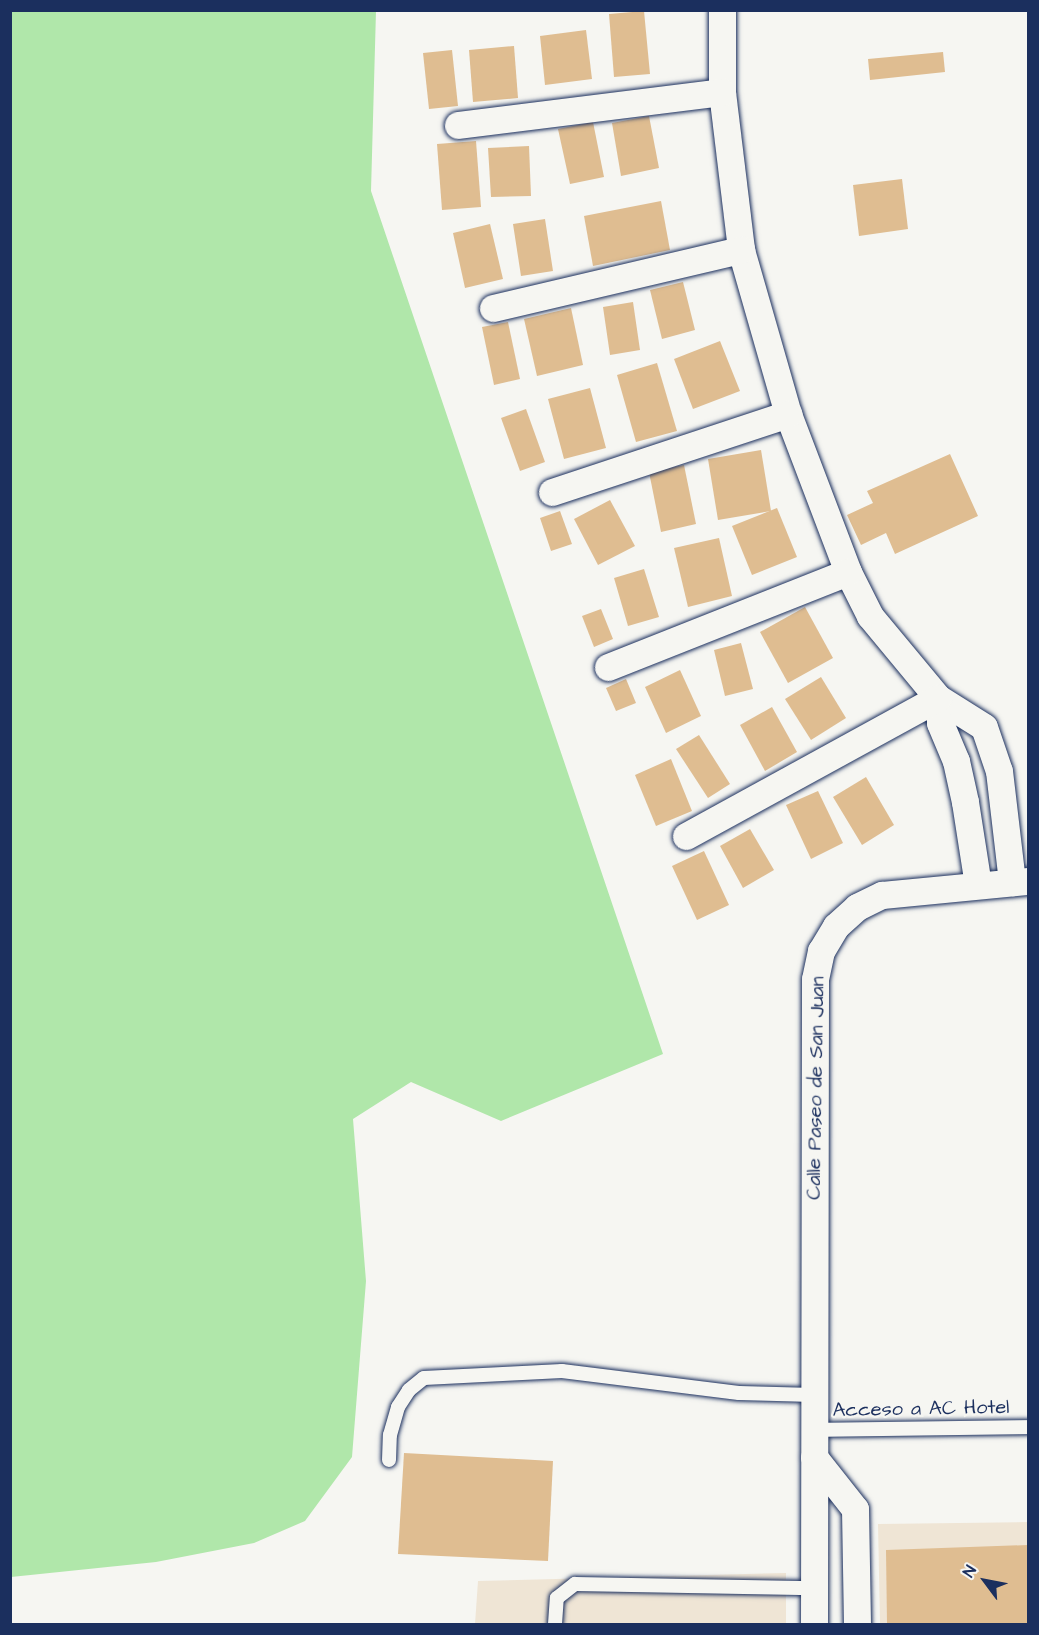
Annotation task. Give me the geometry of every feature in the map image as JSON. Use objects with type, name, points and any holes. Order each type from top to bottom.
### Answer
[{"type":"street","points":[[722,10],[722,92],[741,250],[788,414],[848,572],[870,616],[938,698],[984,727],[999,771],[1020,881]]},
{"type":"street","points":[[458,125],[722,92]]},
{"type":"street","points":[[492,308],[741,250]]},
{"type":"street","points":[[552,492],[788,414]]},
{"type":"street","points":[[608,668],[848,572]]},
{"type":"street","points":[[686,836],[938,698]]},
{"type":"street","points":[[938,698],[940,723],[956,761],[965,802],[978,885]]},
{"type":"street","name":"Calle Paseo de San Juan","points":[[814,1624],[815,979],[821,951],[836,926],[857,907],[882,895],[1020,881]]},
{"type":"street","points":[[814,1457],[855,1509],[857,1624]]},
{"type":"street","points":[[814,1509],[855,1509]]},
{"type":"lane","points":[[389,1460],[390,1435],[398,1407],[409,1390],[424,1378],[562,1371],[739,1393],[814,1395]]},
{"type":"lane","name":"Acceso a AC Hotel","points":[[814,1430],[1029,1427]]},
{"type":"lane","points":[[555,1624],[557,1598],[575,1584],[814,1588]]},
{"type":"shaded area","points":[[1028,1522],[1028,1624],[880,1624],[878,1524]]},
{"type":"shaded area","points":[[786,1573],[786,1624],[475,1624],[478,1581]]},
{"type":"green space","points":[[11,10],[376,11],[371,191],[663,1054],[501,1121],[411,1082],[353,1119],[366,1281],[352,1457],[305,1521],[254,1543],[156,1562],[11,1577]]},
{"type":"building","points":[[644,11],[650,74],[614,77],[609,14]]},
{"type":"building","points":[[586,30],[592,79],[545,85],[540,36]]},
{"type":"building","points":[[514,46],[518,98],[473,102],[469,50]]},
{"type":"building","points":[[452,50],[458,106],[429,109],[423,53]]},
{"type":"building","points":[[943,52],[945,72],[870,80],[868,59]]},
{"type":"building","points":[[649,116],[659,168],[621,176],[612,123]]},
{"type":"building","points":[[593,122],[604,177],[570,184],[558,129]]},
{"type":"building","points":[[476,141],[481,207],[442,210],[437,144]]},
{"type":"building","points":[[529,146],[531,196],[491,197],[488,148]]},
{"type":"building","points":[[902,179],[908,229],[859,236],[853,185]]},
{"type":"building","points":[[661,201],[670,250],[593,266],[584,216]]},
{"type":"building","points":[[545,219],[553,271],[521,276],[513,224]]},
{"type":"building","points":[[490,224],[503,279],[465,288],[453,233]]},
{"type":"building","points":[[683,282],[695,330],[662,339],[650,290]]},
{"type":"building","points":[[633,302],[640,350],[610,355],[603,307]]},
{"type":"building","points":[[571,308],[583,365],[537,376],[524,319]]},
{"type":"building","points":[[508,322],[520,379],[494,385],[482,327]]},
{"type":"building","points":[[720,341],[740,391],[693,409],[674,359]]},
{"type":"building","points":[[657,363],[677,431],[636,442],[617,375]]},
{"type":"building","points":[[590,388],[606,448],[564,459],[548,399]]},
{"type":"building","points":[[526,409],[545,462],[520,471],[501,418]]},
{"type":"building","points":[[761,450],[771,511],[718,520],[708,459]]},
{"type":"building","points":[[950,454],[978,516],[895,554],[886,533],[861,545],[847,515],[873,503],[867,491]]},
{"type":"building","points":[[684,465],[696,524],[661,532],[649,472]]},
{"type":"building","points":[[610,500],[635,546],[598,565],[574,519]]},
{"type":"building","points":[[777,508],[797,557],[752,575],[732,526]]},
{"type":"building","points":[[560,511],[572,544],[551,551],[540,518]]},
{"type":"building","points":[[719,538],[732,596],[688,607],[674,548]]},
{"type":"building","points":[[644,569],[659,617],[628,626],[614,578]]},
{"type":"building","points":[[805,607],[833,658],[788,683],[760,632]]},
{"type":"building","points":[[601,609],[613,639],[594,647],[582,616]]},
{"type":"building","points":[[741,643],[753,689],[725,696],[714,650]]},
{"type":"building","points":[[680,670],[701,716],[666,733],[645,687]]},
{"type":"building","points":[[821,677],[846,718],[811,740],[785,699]]},
{"type":"building","points":[[626,679],[636,703],[616,711],[606,688]]},
{"type":"building","points":[[772,707],[797,752],[765,771],[740,725]]},
{"type":"building","points":[[699,735],[730,784],[708,798],[676,749]]},
{"type":"building","points":[[671,759],[692,811],[656,826],[635,775]]},
{"type":"building","points":[[866,777],[894,825],[862,845],[833,797]]},
{"type":"building","points":[[818,791],[843,843],[811,859],[786,805]]},
{"type":"building","points":[[750,829],[774,870],[743,888],[720,846]]},
{"type":"building","points":[[704,851],[729,905],[697,920],[672,866]]},
{"type":"building","points":[[404,1453],[553,1461],[548,1561],[398,1554]]},
{"type":"building","points":[[1028,1545],[1028,1624],[887,1624],[886,1550]]}]
